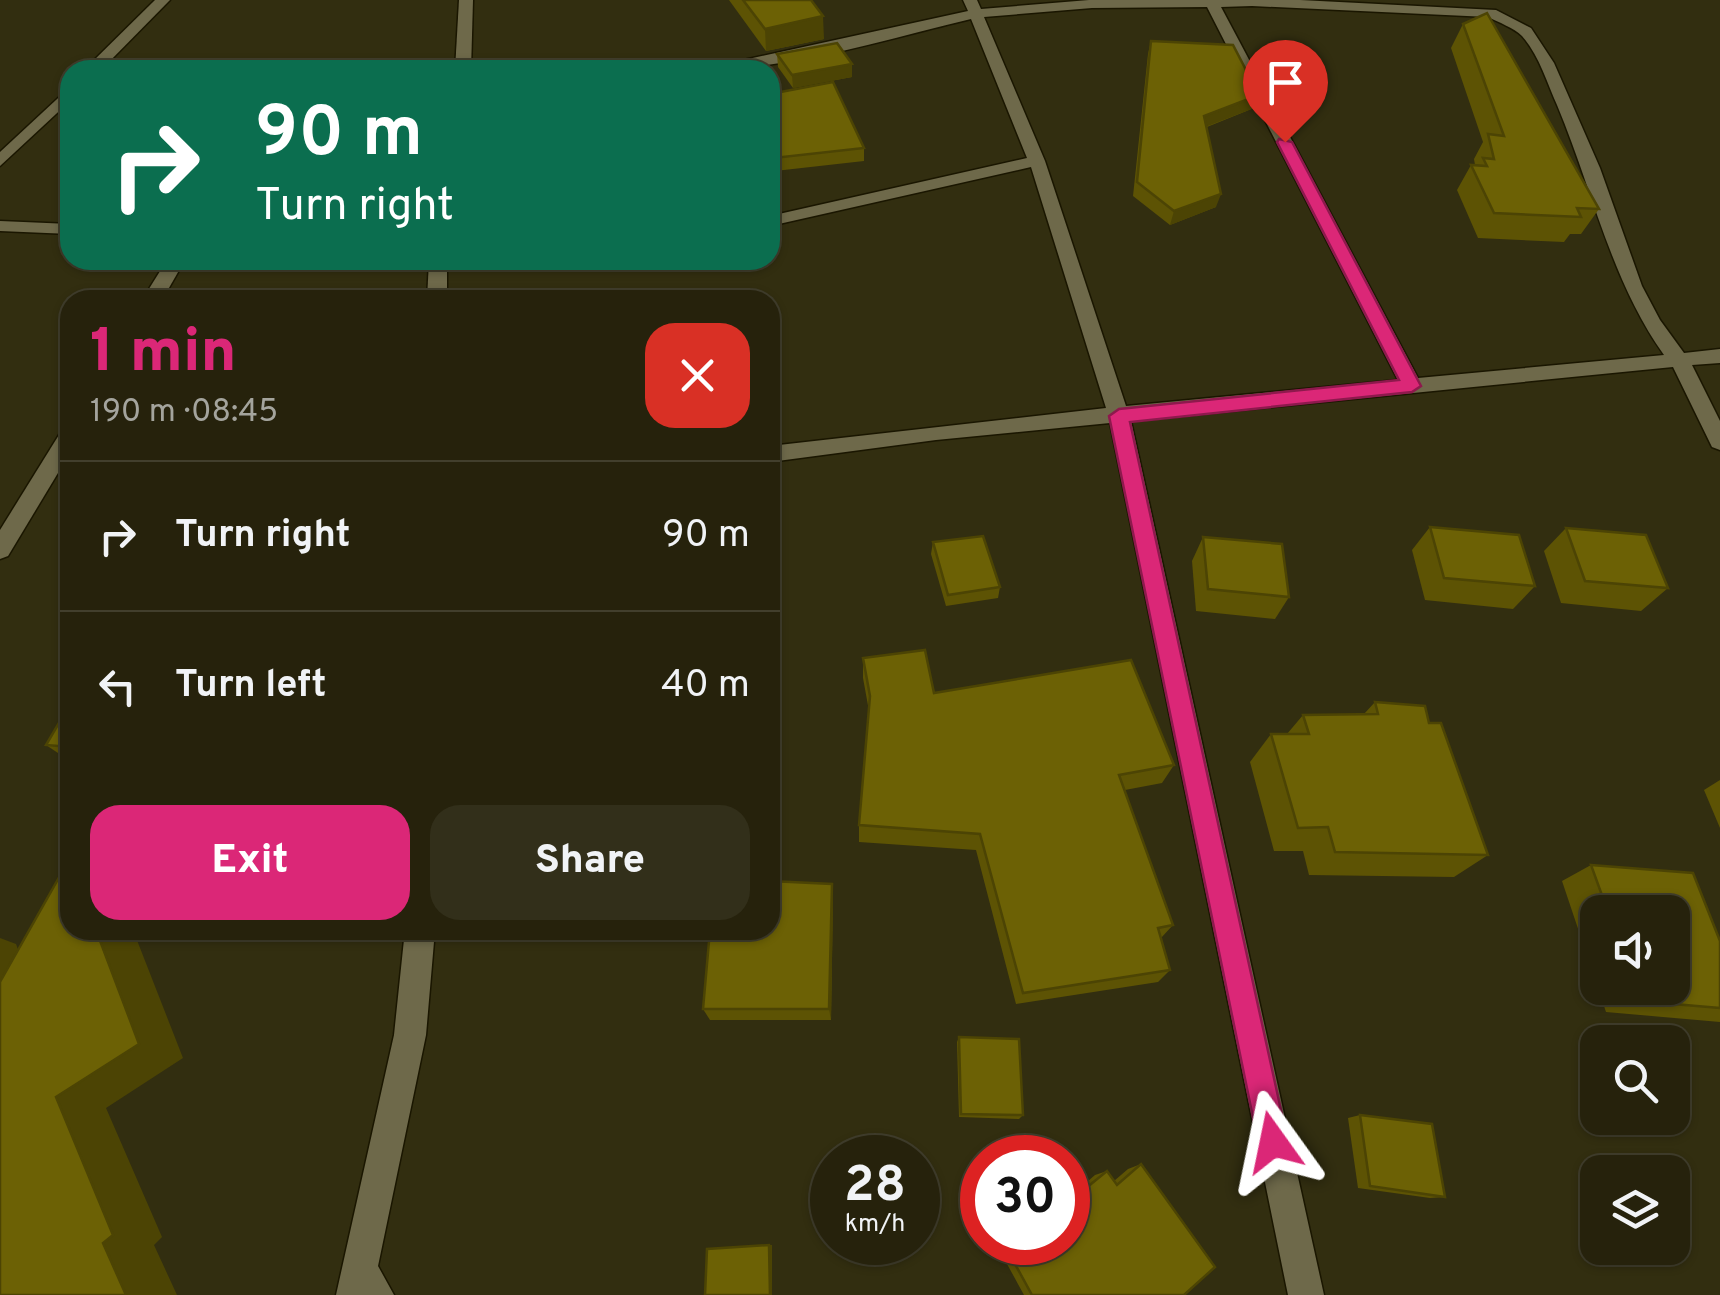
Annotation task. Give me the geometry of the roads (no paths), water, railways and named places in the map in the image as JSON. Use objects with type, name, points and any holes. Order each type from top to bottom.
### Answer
[{"type":"street","points":[[102,60],[163,0]]},
{"type":"street","points":[[464,60],[466,0]]},
{"type":"street","points":[[761,60],[838,46],[972,7],[1251,1],[1474,10],[1508,20],[1526,31],[1546,63],[1592,168],[1633,286],[1679,360],[1720,442]]},
{"type":"street","points":[[1212,3],[1412,386]]},
{"type":"street","points":[[972,7],[1037,160],[1119,416],[1306,1295]]},
{"type":"street","points":[[0,161],[60,102]]},
{"type":"street","points":[[780,219],[1037,160]]},
{"type":"street","points":[[0,226],[60,228]]},
{"type":"street","points":[[780,453],[936,432],[1720,356]]},
{"type":"street","points":[[0,550],[60,451]]},
{"type":"street","points":[[363,1287],[410,1035],[419,940]]}]
